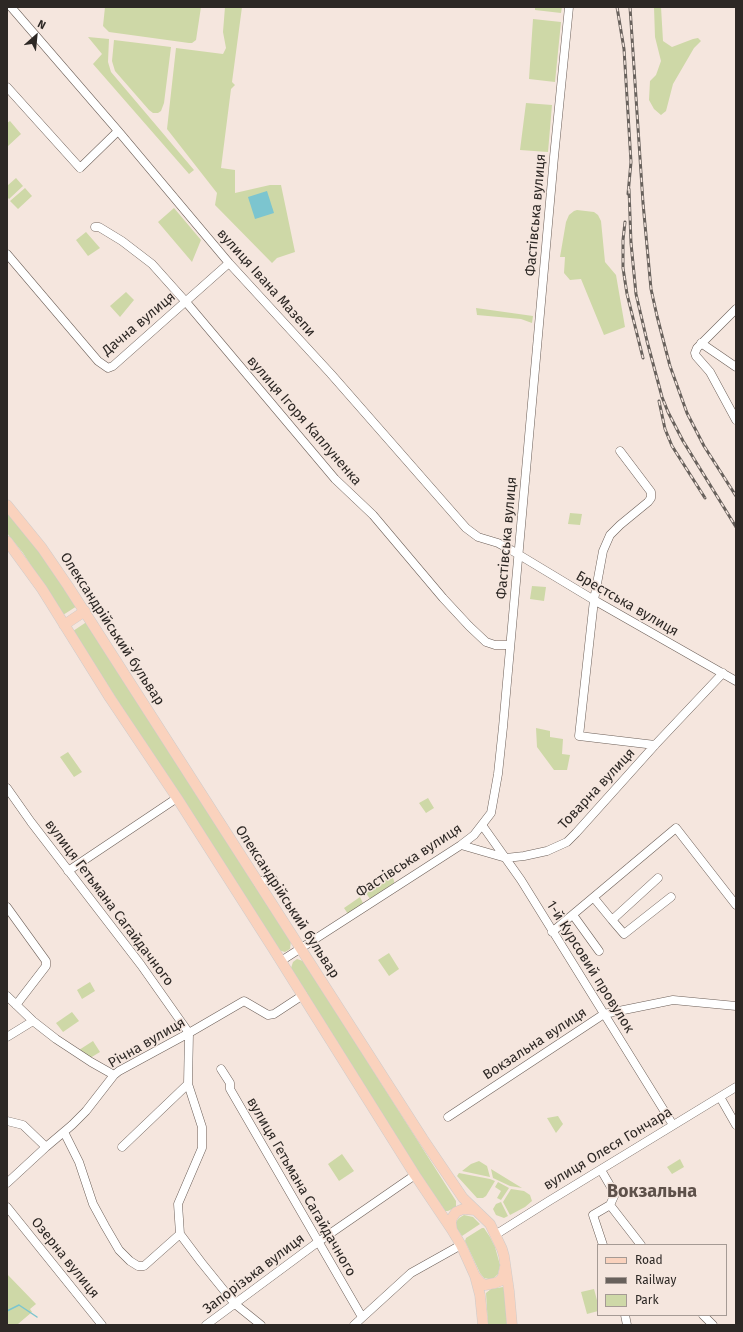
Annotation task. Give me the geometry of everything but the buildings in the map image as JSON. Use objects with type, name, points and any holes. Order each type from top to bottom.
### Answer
[{"type":"main road","name":"Олександрійський бульвар","points":[[7,505],[42,548],[85,611],[423,1140],[463,1198],[490,1224],[502,1249],[509,1291],[512,1325]]},
{"type":"main road","points":[[7,541],[33,576],[110,698],[177,798],[415,1175],[452,1230],[475,1276],[480,1295],[483,1325]]},
{"type":"main road","points":[[64,625],[85,611]]},
{"type":"main road","points":[[452,1230],[451,1222],[456,1212],[463,1208],[475,1210]]},
{"type":"main road","points":[[475,1276],[480,1282],[485,1284],[495,1284],[500,1281],[503,1276],[505,1266]]},
{"type":"street","name":"вулиця Івана Мазепи","points":[[11,7],[229,263],[331,374],[466,528],[478,537],[498,543],[519,555]]},
{"type":"street","name":"Фастівська вулиця","points":[[281,961],[460,845],[474,835],[491,813],[503,727],[509,645],[519,555],[554,157],[569,7]]},
{"type":"street","points":[[7,86],[80,168],[118,131]]},
{"type":"street","name":"вулиця Ігоря Каплуненка","points":[[95,227],[99,227],[122,241],[152,264],[186,302],[335,479],[373,514],[469,626],[486,642],[494,645],[509,645]]},
{"type":"street","name":"Дачна вулиця","points":[[7,254],[98,361],[108,368],[113,366],[229,263]]},
{"type":"street","points":[[736,309],[697,348],[695,353],[710,372],[736,420]]},
{"type":"street","points":[[701,344],[736,367]]},
{"type":"street","points":[[620,451],[651,492],[651,498],[610,535],[602,551],[594,600],[579,736],[655,745]]},
{"type":"street","name":"Брестська вулиця","points":[[519,555],[594,600],[736,681]]},
{"type":"street","name":"Товарна вулиця","points":[[460,845],[506,858],[547,851],[567,842],[723,673]]},
{"type":"street","name":"вулиця Гетьмана Сагайдачного","points":[[7,788],[68,871],[141,965],[189,1033]]},
{"type":"street","points":[[68,871],[177,798]]},
{"type":"street","name":"1-й Курсовий провулок","points":[[482,825],[506,858],[673,1125]]},
{"type":"street","points":[[552,932],[676,828],[736,905]]},
{"type":"street","points":[[612,920],[658,878]]},
{"type":"street","points":[[258,883],[264,880],[273,879]]},
{"type":"street","points":[[594,898],[624,934],[671,897]]},
{"type":"street","points":[[7,907],[46,961],[46,966],[16,1005]]},
{"type":"street","points":[[573,915],[599,950]]},
{"type":"street","name":"Річна вулиця","points":[[7,1183],[86,1111],[114,1075],[244,1001],[268,1015],[274,1014],[302,995]]},
{"type":"street","points":[[7,996],[33,1021],[62,1043],[114,1075]]},
{"type":"street","name":"Вокзальна вулиця","points":[[448,1117],[604,1014],[673,1000],[736,1006]]},
{"type":"street","points":[[7,1037],[33,1021]]},
{"type":"street","points":[[189,1033],[188,1084],[202,1127],[202,1148],[178,1204],[180,1234],[235,1304],[262,1325]]},
{"type":"street","name":"вулиця Гетьмана Сагайдачного","points":[[221,1069],[230,1083],[230,1090],[362,1317]]},
{"type":"street","points":[[122,1147],[188,1084]]},
{"type":"street","name":"вулиця Олеся Гончара","points":[[495,1235],[736,1087]]},
{"type":"street","points":[[720,1097],[736,1125]]},
{"type":"street","points":[[7,1121],[23,1124],[46,1147]]},
{"type":"street","points":[[64,1132],[79,1162],[93,1204],[119,1250],[130,1261],[138,1266],[144,1266],[180,1234]]},
{"type":"street","points":[[601,1170],[615,1194],[610,1205],[593,1215],[603,1244]]},
{"type":"street","name":"Запорізька вулиця","points":[[206,1325],[318,1242],[415,1175]]},
{"type":"street","points":[[610,1205],[640,1244]]},
{"type":"street","name":"Озерна вулиця","points":[[7,1207],[102,1325]]},
{"type":"street","points":[[354,1325],[411,1273],[460,1245]]},
{"type":"street","points":[[704,1316],[713,1325]]},
{"type":"green space","points":[[105,7],[201,7],[196,40],[189,43],[109,32],[103,26]]},
{"type":"green space","points":[[225,7],[242,7],[232,82],[235,85],[231,89],[221,168],[235,170],[235,193],[270,185],[281,185],[295,252],[277,258],[272,263],[215,205],[217,193],[167,129],[176,48],[223,54],[226,48],[223,32]]},
{"type":"green space","points":[[535,7],[562,7],[561,13],[535,10]]},
{"type":"green space","points":[[654,7],[661,7],[663,41],[672,47],[693,39],[698,38],[701,41],[694,48],[673,84],[666,111],[661,115],[654,109],[649,100],[650,81],[656,75],[661,61],[655,37]]},
{"type":"green space","points":[[533,19],[561,22],[555,82],[529,79]]},
{"type":"green space","points":[[88,37],[109,39],[108,62],[111,72],[194,170],[189,174],[93,64],[102,54]]},
{"type":"green space","points":[[114,40],[171,47],[164,103],[161,111],[158,113],[153,113],[149,110],[115,71],[112,61]]},
{"type":"green space","points":[[526,103],[552,105],[548,152],[520,150]]},
{"type":"green space","points":[[10,121],[21,134],[7,147],[7,123]]},
{"type":"green space","points":[[16,178],[23,186],[9,199],[7,197],[7,186]]},
{"type":"green space","points":[[25,188],[32,196],[18,209],[10,201]]},
{"type":"green space","points":[[174,208],[201,240],[192,262],[158,222]]},
{"type":"green space","points":[[577,210],[594,212],[598,215],[601,221],[605,262],[616,275],[625,327],[604,335],[581,279],[570,280],[564,273],[565,257],[560,257],[566,222],[569,215]]},
{"type":"green space","points":[[86,232],[100,248],[88,256],[76,240]]},
{"type":"green space","points":[[126,292],[134,300],[120,317],[110,306]]},
{"type":"green space","points":[[476,308],[533,316],[532,323],[521,319],[477,315]]},
{"type":"green space","points":[[7,510],[39,549],[77,606],[63,615],[23,553],[7,533]]},
{"type":"green space","points":[[570,513],[582,514],[580,525],[568,524]]},
{"type":"green space","points":[[532,586],[546,587],[544,601],[530,599]]},
{"type":"green space","points":[[88,621],[291,941],[290,949],[285,952],[278,950],[73,631]]},
{"type":"green space","points":[[536,728],[550,731],[550,737],[563,739],[562,754],[570,755],[567,770],[554,770],[537,747]]},
{"type":"green space","points":[[68,752],[82,772],[74,777],[60,757]]},
{"type":"green space","points":[[428,798],[434,808],[426,813],[419,803]]},
{"type":"green space","points":[[390,877],[393,878],[394,883],[370,899],[366,893]]},
{"type":"green space","points":[[360,897],[363,903],[348,914],[344,908]]},
{"type":"green space","points":[[389,953],[399,969],[389,976],[378,960]]},
{"type":"green space","points":[[297,959],[303,961],[339,1017],[456,1201],[456,1207],[445,1211],[416,1168],[291,968],[293,962]]},
{"type":"green space","points":[[90,982],[95,991],[82,999],[77,990]]},
{"type":"green space","points":[[72,1012],[79,1021],[63,1032],[56,1023]]},
{"type":"green space","points":[[93,1041],[100,1052],[90,1058],[79,1050]]},
{"type":"green space","points":[[558,1116],[563,1124],[556,1133],[547,1118]]},
{"type":"green space","points":[[342,1154],[354,1171],[339,1181],[328,1164]]},
{"type":"green space","points":[[680,1159],[684,1167],[672,1174],[667,1167]]},
{"type":"green space","points":[[479,1161],[487,1166],[490,1177],[462,1171],[471,1164]]},
{"type":"green space","points":[[491,1169],[522,1188],[510,1186],[493,1178]]},
{"type":"green space","points":[[459,1173],[495,1181],[486,1196],[483,1198],[477,1198],[457,1176]]},
{"type":"green space","points":[[498,1182],[509,1188],[501,1200],[497,1198],[501,1191],[495,1187]]},
{"type":"green space","points":[[511,1189],[524,1191],[530,1195],[532,1201],[525,1207],[510,1215],[503,1202]]},
{"type":"green space","points":[[501,1202],[508,1216],[504,1218],[496,1215],[493,1209],[496,1204]]},
{"type":"green space","points":[[464,1215],[473,1217],[480,1224],[462,1236],[456,1227],[456,1222]]},
{"type":"green space","points":[[484,1228],[495,1247],[500,1265],[498,1274],[494,1278],[489,1279],[484,1278],[480,1273],[465,1241],[466,1238]]},
{"type":"green space","points":[[7,1274],[36,1304],[30,1309],[32,1312],[18,1325],[7,1325]]},
{"type":"green space","points":[[505,1288],[509,1325],[488,1325],[486,1293],[491,1289]]},
{"type":"green space","points":[[594,1289],[597,1300],[597,1311],[587,1314],[581,1292]]},
{"type":"water","points":[[267,191],[274,213],[255,219],[248,197]]},
{"type":"waterway","points":[[7,1311],[19,1305],[37,1317]]},
{"type":"railway","points":[[617,7],[624,49],[631,162],[628,194]]},
{"type":"railway","points":[[630,7],[643,203],[651,289],[670,366],[687,413],[704,446],[736,496]]},
{"type":"railway","points":[[629,189],[631,243],[636,294],[662,397],[683,441],[736,527]]},
{"type":"railway","points":[[625,222],[623,240],[623,268],[627,294],[643,358]]},
{"type":"railway","points":[[659,401],[665,429],[672,446],[705,498]]},
{"type":"district","name":"Вокзальна","points":[[652,1192]]}]
